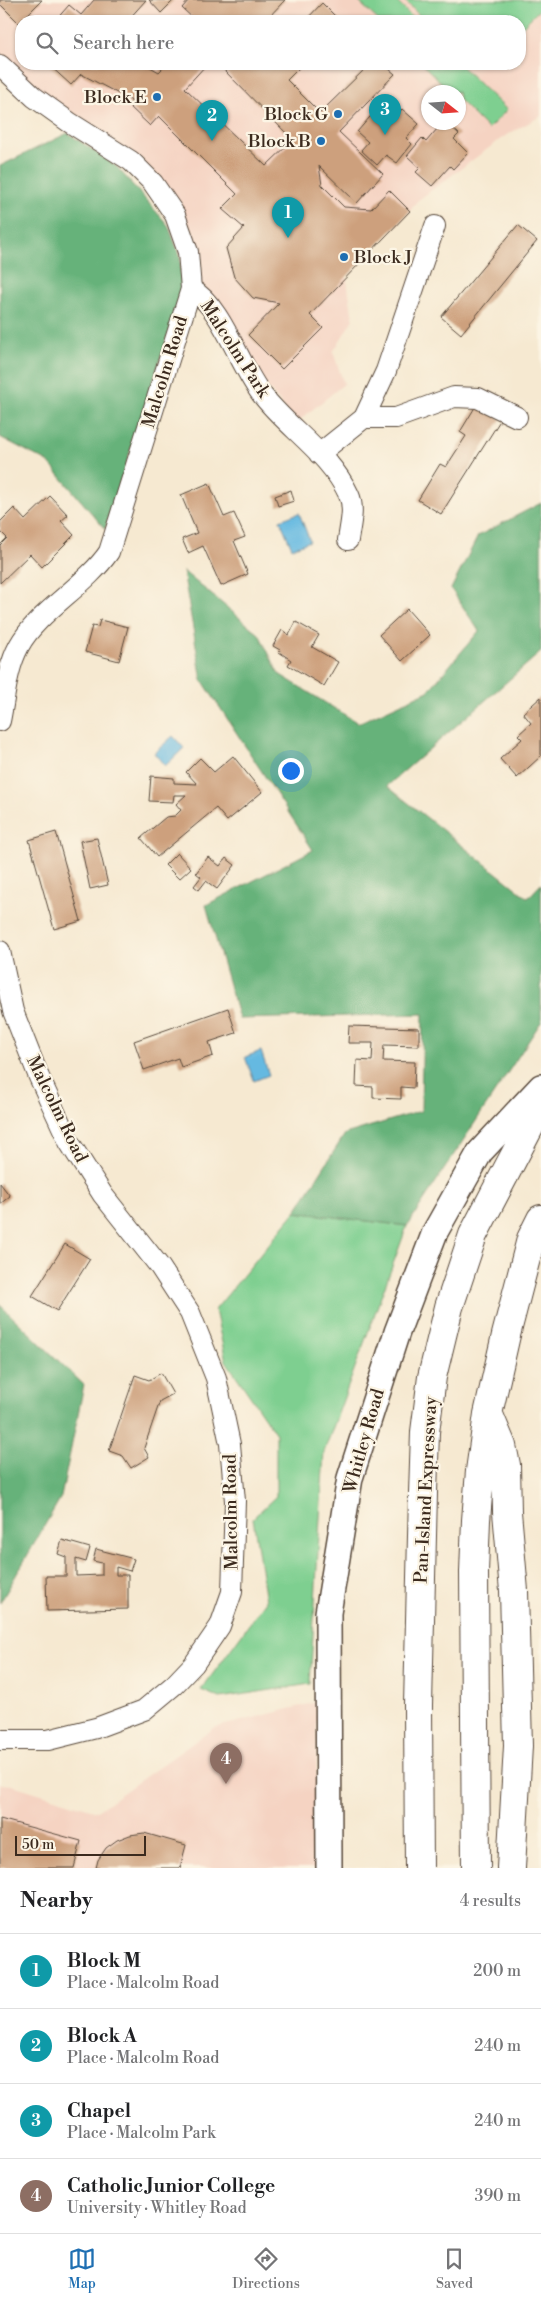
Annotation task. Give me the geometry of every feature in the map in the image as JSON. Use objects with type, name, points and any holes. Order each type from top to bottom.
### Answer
[{"type":"highway","name":"Pan-Island Expressway","points":[[420,1868],[418,1705],[423,1493],[425,1432],[432,1377],[449,1307],[474,1235],[541,1105]]},
{"type":"highway","points":[[476,1868],[475,1545],[480,1471],[488,1414],[506,1335],[531,1239],[541,1219]]},
{"type":"highway","points":[[488,1414],[502,1446],[506,1465],[507,1512],[514,1591],[518,1746],[511,1868]]},
{"type":"main road","name":"Whitley Road","points":[[329,1868],[328,1613],[350,1478],[397,1332],[435,1232],[480,1152],[541,1088]]},
{"type":"street","name":"Malcolm Road","points":[[0,65],[34,97],[69,122],[131,161],[153,183],[175,215],[188,252],[191,289],[110,552],[93,571],[28,632],[14,656],[0,721]]},
{"type":"street","points":[[320,454],[364,418],[386,371],[435,226]]},
{"type":"street","name":"Malcolm Park","points":[[191,289],[200,294],[217,315],[263,396],[320,454],[350,496],[352,516],[348,540]]},
{"type":"street","points":[[364,418],[396,418],[454,397],[478,398],[518,417]]},
{"type":"street","name":"Malcolm Road","points":[[0,951],[13,1011],[39,1077],[69,1142],[103,1195],[160,1268],[190,1312],[216,1378],[230,1444],[235,1500],[232,1592],[220,1626],[194,1664],[174,1685],[144,1710],[96,1728],[48,1740],[0,1740]]},
{"type":"shaded area","points":[[0,0],[541,0],[541,116],[505,136],[417,201],[410,211],[346,274],[353,319],[333,352],[344,384],[296,423],[191,289],[163,189],[0,65]]},
{"type":"shaded area","points":[[317,1702],[316,1868],[0,1868],[0,1784],[12,1785],[97,1811],[214,1728]]},
{"type":"green space","points":[[357,0],[395,0],[410,15],[373,15]]},
{"type":"green space","points":[[404,0],[541,0],[541,8],[526,23],[526,15],[419,15]]},
{"type":"green space","points":[[428,70],[465,70],[507,110],[488,129],[466,107],[466,85],[444,85]]},
{"type":"green space","points":[[68,133],[117,167],[168,225],[180,256],[182,291],[105,529],[48,462],[0,437],[0,166]]},
{"type":"green space","points":[[541,503],[541,652],[387,786],[528,898],[541,884],[541,1022],[407,1226],[295,1212],[345,1134],[421,1111],[423,1014],[239,1019],[206,905],[313,850],[202,680],[183,571],[259,634],[279,674],[358,723],[428,691],[479,631],[451,589],[478,536]]},
{"type":"green space","points":[[295,1212],[407,1226],[324,1452],[310,1684],[220,1698],[201,1690],[266,1601],[253,1518],[276,1496],[276,1434],[226,1361],[215,1310]]},
{"type":"green space","points":[[0,1305],[84,1385],[61,1497],[0,1603]]},
{"type":"water","points":[[299,513],[310,541],[292,548],[280,520]]},
{"type":"water","points":[[173,736],[184,748],[165,766],[154,753]]},
{"type":"water","points":[[261,1051],[269,1075],[254,1081],[245,1057]]},
{"type":"building","points":[[0,0],[42,0],[27,15],[15,15],[15,19],[0,4]]},
{"type":"building","points":[[94,0],[146,0],[132,15],[81,15]]},
{"type":"building","points":[[149,0],[174,0],[161,13]]},
{"type":"building","points":[[189,0],[285,0],[271,15],[190,15],[182,8]]},
{"type":"building","points":[[322,3],[334,15],[311,15]]},
{"type":"building","points":[[69,5],[81,15],[60,15]]},
{"type":"building","points":[[55,70],[156,70],[159,72],[161,70],[202,70],[185,88],[266,166],[293,140],[224,70],[297,70],[287,80],[320,113],[364,70],[390,70],[395,74],[339,132],[383,174],[357,203],[319,166],[322,185],[344,207],[371,209],[389,190],[410,211],[310,315],[323,328],[282,369],[248,335],[279,303],[253,298],[234,277],[226,248],[244,228],[222,209],[237,194],[159,116],[150,126],[128,105],[132,101],[81,74],[71,85]]},
{"type":"building","points":[[402,109],[419,124],[406,138],[412,144],[397,163],[386,155],[377,165],[361,150],[368,142],[357,132],[376,110],[390,123]]},
{"type":"building","points":[[436,130],[455,130],[459,134],[454,139],[468,153],[453,169],[450,166],[432,186],[416,172],[420,168],[407,156],[422,138],[426,142]]},
{"type":"building","points":[[518,225],[537,241],[461,334],[441,317]]},
{"type":"building","points":[[477,404],[501,419],[441,514],[418,500],[440,464],[446,467],[466,436],[460,432]]},
{"type":"building","points":[[209,483],[224,517],[234,513],[245,537],[234,541],[248,574],[221,586],[203,546],[188,553],[182,539],[197,533],[181,495]]},
{"type":"building","points":[[291,490],[294,501],[278,506],[275,496]]},
{"type":"building","points":[[50,496],[68,515],[61,521],[74,535],[42,567],[30,554],[0,583],[0,545],[7,538],[0,531],[0,522],[14,508],[25,520]]},
{"type":"building","points":[[407,609],[430,635],[402,661],[379,635]]},
{"type":"building","points":[[100,620],[128,627],[119,661],[85,652],[92,626],[98,627]]},
{"type":"building","points":[[296,622],[319,635],[312,647],[338,662],[324,686],[288,665],[291,660],[273,646],[282,630],[289,635]]},
{"type":"building","points":[[541,697],[541,756],[517,778],[500,759],[522,739],[518,735],[531,723],[523,713]]},
{"type":"building","points":[[233,756],[262,792],[227,821],[216,808],[157,857],[141,838],[166,817],[175,816],[181,810],[176,804],[186,795],[174,795],[173,802],[149,801],[151,776],[174,778],[174,783],[197,784],[186,772],[200,758],[214,772]]},
{"type":"building","points":[[56,832],[81,921],[54,929],[29,840]]},
{"type":"building","points":[[97,838],[108,885],[90,889],[80,841]]},
{"type":"building","points":[[177,853],[191,868],[179,879],[165,865]]},
{"type":"building","points":[[208,857],[220,866],[226,858],[235,865],[217,889],[206,881],[199,890],[194,886],[201,877],[196,873]]},
{"type":"building","points":[[228,1008],[236,1033],[209,1042],[213,1056],[181,1067],[178,1058],[144,1070],[134,1041]]},
{"type":"building","points":[[349,1026],[419,1028],[419,1046],[384,1045],[383,1061],[415,1062],[414,1088],[401,1087],[401,1099],[373,1098],[373,1087],[356,1086],[357,1060],[372,1061],[373,1043],[348,1043]]},
{"type":"building","points":[[0,1183],[10,1196],[0,1204]]},
{"type":"building","points":[[65,1244],[90,1259],[57,1311],[32,1296]]},
{"type":"building","points":[[161,1373],[173,1394],[160,1401],[144,1448],[149,1457],[131,1468],[123,1456],[109,1451],[135,1375],[149,1380]]},
{"type":"building","points":[[62,1540],[90,1548],[86,1562],[76,1559],[76,1576],[102,1575],[102,1563],[93,1561],[96,1549],[134,1559],[130,1571],[116,1567],[116,1575],[128,1575],[128,1609],[47,1611],[46,1576],[66,1576],[66,1557],[58,1554]]},
{"type":"building","points":[[0,1819],[81,1841],[74,1868],[0,1868]]},
{"type":"building","points":[[144,1833],[186,1845],[180,1868],[96,1868],[98,1860],[106,1848],[117,1840],[130,1835]]},
{"type":"place","name":"Block E","points":[[157,97]]},
{"type":"place","name":"Block G","points":[[338,114]]},
{"type":"place","name":"Chapel","points":[[385,135]]},
{"type":"place","name":"Block A","points":[[212,141]]},
{"type":"place","name":"Block B","points":[[321,141]]},
{"type":"place","name":"Block M","points":[[288,238]]},
{"type":"place","name":"Block J","points":[[344,257]]},
{"type":"place","name":"Catholic Junior College","points":[[226,1784]]}]
